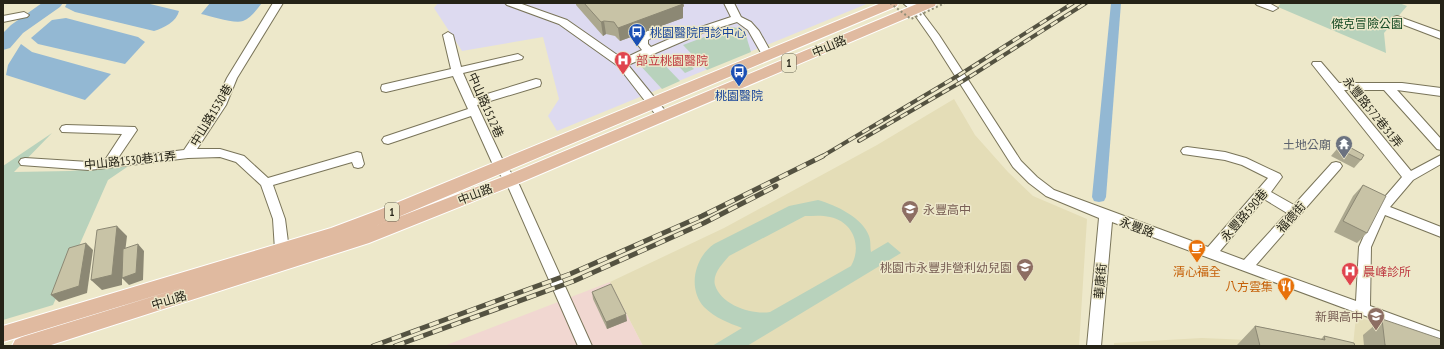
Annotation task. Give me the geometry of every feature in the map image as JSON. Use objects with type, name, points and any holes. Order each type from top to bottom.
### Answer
[{"type":"main road","name":"中山路","points":[[22,346],[363,238],[511,180],[768,56],[891,3]]},
{"type":"main road","name":"1","points":[[911,6],[930,3]]},
{"type":"main road","name":"中山路","points":[[3,334],[335,234],[385,215],[500,167],[658,109],[911,6]]},
{"type":"street","name":"中山路1530巷","points":[[188,154],[220,105],[232,78],[278,3]]},
{"type":"street","points":[[510,3],[563,22],[622,64],[658,109]]},
{"type":"street","points":[[729,3],[737,19]]},
{"type":"street","points":[[1260,3],[1273,8]]},
{"type":"street","name":"永豐路","points":[[911,6],[963,81],[1017,164],[1033,180],[1050,193],[1441,338]]},
{"type":"street","points":[[3,19],[24,15]]},
{"type":"street","points":[[622,64],[634,57],[682,38],[728,20],[737,19],[748,24],[752,28],[768,56]]},
{"type":"street","points":[[1397,19],[1441,36]]},
{"type":"street","points":[[649,51],[643,45],[643,39],[662,30],[672,30],[682,38]]},
{"type":"street","name":"中山路1512巷","points":[[448,35],[457,72],[500,167],[511,180],[587,345]]},
{"type":"street","points":[[386,88],[518,57]]},
{"type":"street","name":"永豐路572巷31弄","points":[[1317,64],[1409,177]]},
{"type":"street","points":[[388,140],[536,83]]},
{"type":"street","points":[[1387,86],[1441,146]]},
{"type":"street","points":[[1336,87],[1387,86],[1422,88],[1441,92]]},
{"type":"street","points":[[66,128],[131,130],[108,164]]},
{"type":"street","name":"永豐路590巷","points":[[1187,151],[1225,156],[1246,162],[1276,177],[1211,253]]},
{"type":"street","name":"中山路1530巷","points":[[188,154],[220,153],[240,159],[266,183],[279,219],[282,250]]},
{"type":"street","name":"中山路1530巷11弄","points":[[25,162],[89,166],[188,154]]},
{"type":"street","points":[[266,183],[357,156],[358,164]]},
{"type":"street","points":[[1363,310],[1365,247],[1381,209],[1409,177],[1441,159]]},
{"type":"street","name":"福德街","points":[[1247,266],[1336,166]]},
{"type":"street","points":[[1263,193],[1296,212]]},
{"type":"street","points":[[1381,209],[1441,232]]},
{"type":"street","name":"華康街","points":[[1094,346],[1106,215]]},
{"type":"path","points":[[891,3],[911,19],[945,3]]},
{"type":"shaded area","name":"部立桃園醫院","points":[[438,3],[869,3],[557,131],[548,116],[559,99],[543,37],[462,51],[434,8]]},
{"type":"shaded area","name":"永豐高中","points":[[954,99],[975,135],[1008,172],[1033,196],[1087,219],[1079,346],[643,346],[610,282],[724,228],[877,145]]},
{"type":"shaded area","points":[[610,282],[643,346],[444,346]]},
{"type":"shaded area","name":"新興高中","points":[[1356,316],[1440,346],[1353,346]]},
{"type":"shaded area","name":"新興高中","points":[[1202,338],[1297,342],[1321,346],[1114,346],[1114,343]]},
{"type":"green space","name":"傑克冒險公園","points":[[1281,3],[1399,3],[1407,6],[1384,33],[1386,53],[1278,7]]},
{"type":"green space","points":[[731,27],[744,29],[751,52],[707,70],[683,45]]},
{"type":"green space","points":[[679,54],[694,69],[685,73],[670,57]]},
{"type":"green space","points":[[656,56],[680,81],[662,89],[638,63]]},
{"type":"green space","points":[[52,133],[14,172],[70,171],[130,165],[108,180],[53,305],[3,320],[3,166]]},
{"type":"green space","points":[[818,200],[833,205],[855,218],[866,229],[870,240],[871,252],[888,242],[901,253],[747,346],[712,346],[742,328],[722,320],[713,314],[704,307],[699,299],[695,282],[698,265],[702,257],[714,244],[789,206]],"holes":[[[805,216],[830,217],[845,224],[854,236],[856,243],[856,251],[851,266],[770,312],[755,312],[738,307],[730,303],[718,292],[714,281],[715,277],[729,256]]]},
{"type":"water","points":[[67,3],[146,3],[179,11],[176,18],[170,24],[154,31],[75,12],[65,7]]},
{"type":"water","points":[[210,3],[262,3],[249,18],[239,22],[228,21],[201,14]]},
{"type":"water","points":[[66,18],[138,37],[145,42],[125,64],[38,44],[31,38],[52,20]]},
{"type":"water","points":[[21,44],[32,52],[111,74],[85,100],[6,75],[8,65]]},
{"type":"building","points":[[584,3],[683,4],[618,28],[614,22],[601,22]]},
{"type":"building","points":[[1342,143],[1364,155],[1361,160],[1337,148]]},
{"type":"building","points":[[1363,185],[1386,196],[1367,233],[1343,221]]},
{"type":"building","points":[[117,226],[112,275],[91,280],[97,230]]},
{"type":"building","points":[[86,243],[79,286],[51,295],[69,248]]},
{"type":"building","points":[[138,244],[136,273],[122,278],[123,249]]},
{"type":"building","points":[[611,284],[626,314],[606,322],[592,292]]},
{"type":"building","points":[[1382,319],[1441,339],[1441,346],[1385,345]]},
{"type":"building","points":[[1255,326],[1325,340],[1324,336],[1354,343],[1355,346],[1260,346]]},
{"type":"waterway","points":[[3,44],[17,29],[54,3]]},
{"type":"waterway","points":[[1099,197],[1116,3]]},
{"type":"railway","points":[[821,157],[959,75],[1073,3]]},
{"type":"railway","points":[[859,141],[963,81],[1086,3]]},
{"type":"railway","points":[[373,346],[570,274],[702,216],[821,157]]},
{"type":"railway","points":[[395,346],[574,281],[704,223],[776,186]]},
{"type":"place","name":"桃園醫院門診中心","points":[[637,47]]},
{"type":"place","name":"部立桃園醫院","points":[[623,75]]},
{"type":"place","name":"桃園醫院","points":[[739,87]]},
{"type":"place","name":"土地公廟","points":[[1344,159]]},
{"type":"place","name":"永豐高中","points":[[910,224]]},
{"type":"place","name":"清心福全","points":[[1197,263]]},
{"type":"place","name":"桃園市永豐非營利幼兒園","points":[[1025,282]]},
{"type":"place","name":"晨峰診所","points":[[1350,286]]},
{"type":"place","name":"八方雲集","points":[[1286,301]]},
{"type":"place","name":"新興高中","points":[[1376,331]]}]
